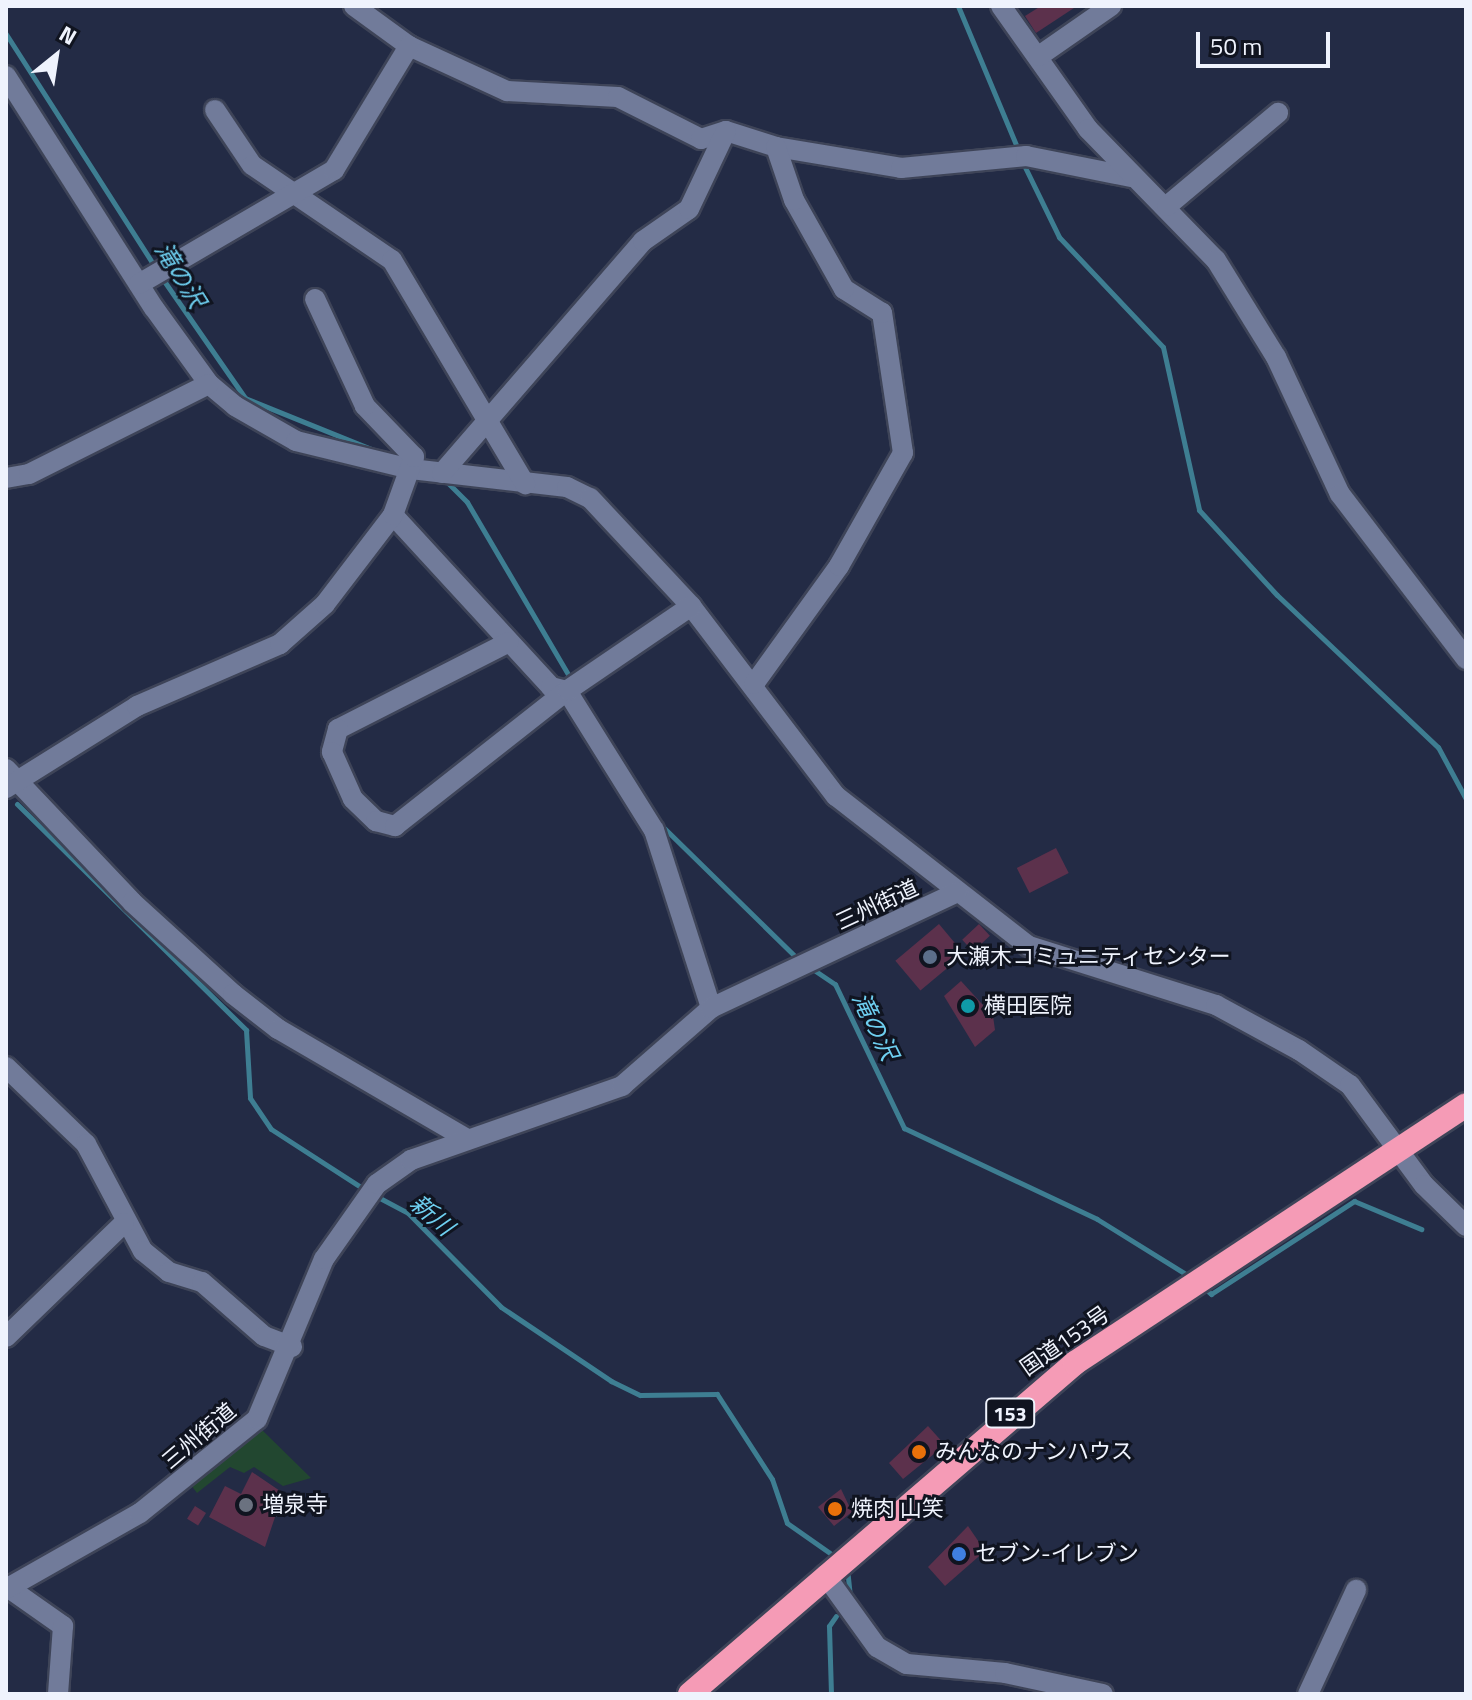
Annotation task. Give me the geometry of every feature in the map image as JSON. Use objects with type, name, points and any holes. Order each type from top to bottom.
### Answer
[{"type":"highway","name":"国道153号","points":[[690,1694],[1006,1416],[1195,1282],[1466,1105]]},
{"type":"street","points":[[354,6],[409,46],[507,91],[618,97],[701,139],[726,131],[776,147],[901,168],[1019,156],[1131,177]]},
{"type":"street","points":[[1001,6],[1131,177],[1167,206],[1216,260],[1276,357],[1340,494],[1466,659]]},
{"type":"street","points":[[1039,56],[1111,6]]},
{"type":"street","points":[[153,276],[290,197],[350,154],[409,46]]},
{"type":"street","points":[[6,76],[153,276],[209,384],[296,441],[411,469],[525,484],[590,498],[691,606],[754,684],[836,796],[957,892],[1050,956],[1216,1005],[1299,1050],[1350,1085],[1397,1149],[1466,1226]]},
{"type":"street","points":[[215,110],[252,165],[290,197],[392,260],[525,484]]},
{"type":"street","points":[[1167,206],[1278,113]]},
{"type":"street","points":[[442,473],[643,241],[689,209],[726,131]]},
{"type":"street","points":[[754,684],[839,566],[903,453],[882,313],[844,289],[794,200],[776,147]]},
{"type":"street","points":[[315,299],[365,406],[414,457],[393,515],[325,604],[280,644],[137,706],[9,779],[233,994],[278,1029],[467,1139],[622,1086],[711,1008],[654,830],[573,687]]},
{"type":"street","points":[[6,478],[29,474],[209,384]]},
{"type":"street","points":[[393,515],[551,687],[573,687]]},
{"type":"street","points":[[509,642],[338,729],[332,752],[353,799],[376,821],[395,826],[573,687],[691,606]]},
{"type":"street","name":"三州街道","points":[[711,1008],[957,892]]},
{"type":"street","points":[[6,1067],[86,1144],[124,1223],[169,1272],[202,1282],[264,1336],[292,1347]]},
{"type":"street","name":"三州街道","points":[[7,1587],[185,1480],[257,1419],[292,1347],[324,1259],[377,1184],[411,1160],[467,1139]]},
{"type":"street","points":[[6,1337],[124,1223]]},
{"type":"street","points":[[836,1565],[877,1647],[907,1664],[1005,1673],[1103,1694]]},
{"type":"street","points":[[7,1587],[63,1626],[58,1694]]},
{"type":"street","points":[[1308,1694],[1356,1590]]},
{"type":"green space","points":[[258,1426],[311,1478],[283,1486],[254,1467],[244,1473],[230,1467],[197,1493],[191,1485]]},
{"type":"building","points":[[1041,6],[1077,6],[1036,33],[1025,16]]},
{"type":"building","points":[[1056,848],[1069,873],[1030,893],[1017,868]]},
{"type":"building","name":"大瀬木コミュニティセンター","points":[[939,924],[964,954],[920,991],[895,961]]},
{"type":"building","points":[[979,924],[990,936],[973,951],[962,940]]},
{"type":"building","name":"横田医院","points":[[961,981],[993,1016],[995,1030],[975,1047],[944,996]]},
{"type":"building","name":"みんなのナンハウス","points":[[928,1426],[945,1445],[903,1479],[889,1463]]},
{"type":"building","name":"増泉寺","points":[[252,1472],[283,1493],[265,1547],[209,1517],[225,1486],[241,1494]]},
{"type":"building","name":"焼肉 山笑","points":[[841,1489],[852,1512],[834,1526],[818,1507]]},
{"type":"building","points":[[195,1506],[206,1513],[198,1526],[187,1519]]},
{"type":"building","name":"セブン-イレブン","points":[[968,1526],[985,1551],[945,1586],[928,1567]]},
{"type":"waterway","points":[[958,6],[1019,152]]},
{"type":"waterway","name":"滝の沢","points":[[6,34],[156,269]]},
{"type":"waterway","points":[[1022,161],[1059,237],[1163,347],[1199,510],[1277,595],[1438,747],[1466,799]]},
{"type":"waterway","name":"滝の沢","points":[[162,278],[245,398],[374,450]]},
{"type":"waterway","name":"滝の沢","points":[[448,483],[467,502],[572,681]]},
{"type":"waterway","name":"新川","points":[[17,804],[246,1030],[250,1098],[271,1129],[367,1191]]},
{"type":"waterway","name":"滝の沢","points":[[661,825],[800,961]]},
{"type":"waterway","name":"滝の沢","points":[[811,968],[835,984],[904,1128],[1097,1219],[1192,1278]]},
{"type":"waterway","name":"新川","points":[[376,1196],[408,1213],[501,1307],[611,1381],[640,1395],[717,1394],[772,1479],[787,1523],[837,1558]]},
{"type":"waterway","name":"滝の沢","points":[[1203,1287],[1211,1294],[1354,1201],[1421,1229]]},
{"type":"waterway","name":"新川","points":[[847,1568],[850,1595]]},
{"type":"waterway","name":"新川","points":[[831,1694],[829,1626],[836,1616]]},
{"type":"place","name":"大瀬木コミュニティセンター","points":[[930,957]]},
{"type":"place","name":"横田医院","points":[[968,1006]]},
{"type":"place","name":"みんなのナンハウス","points":[[919,1452]]},
{"type":"place","name":"増泉寺","points":[[246,1505]]},
{"type":"place","name":"焼肉 山笑","points":[[835,1509]]},
{"type":"place","name":"セブン-イレブン","points":[[959,1554]]}]
